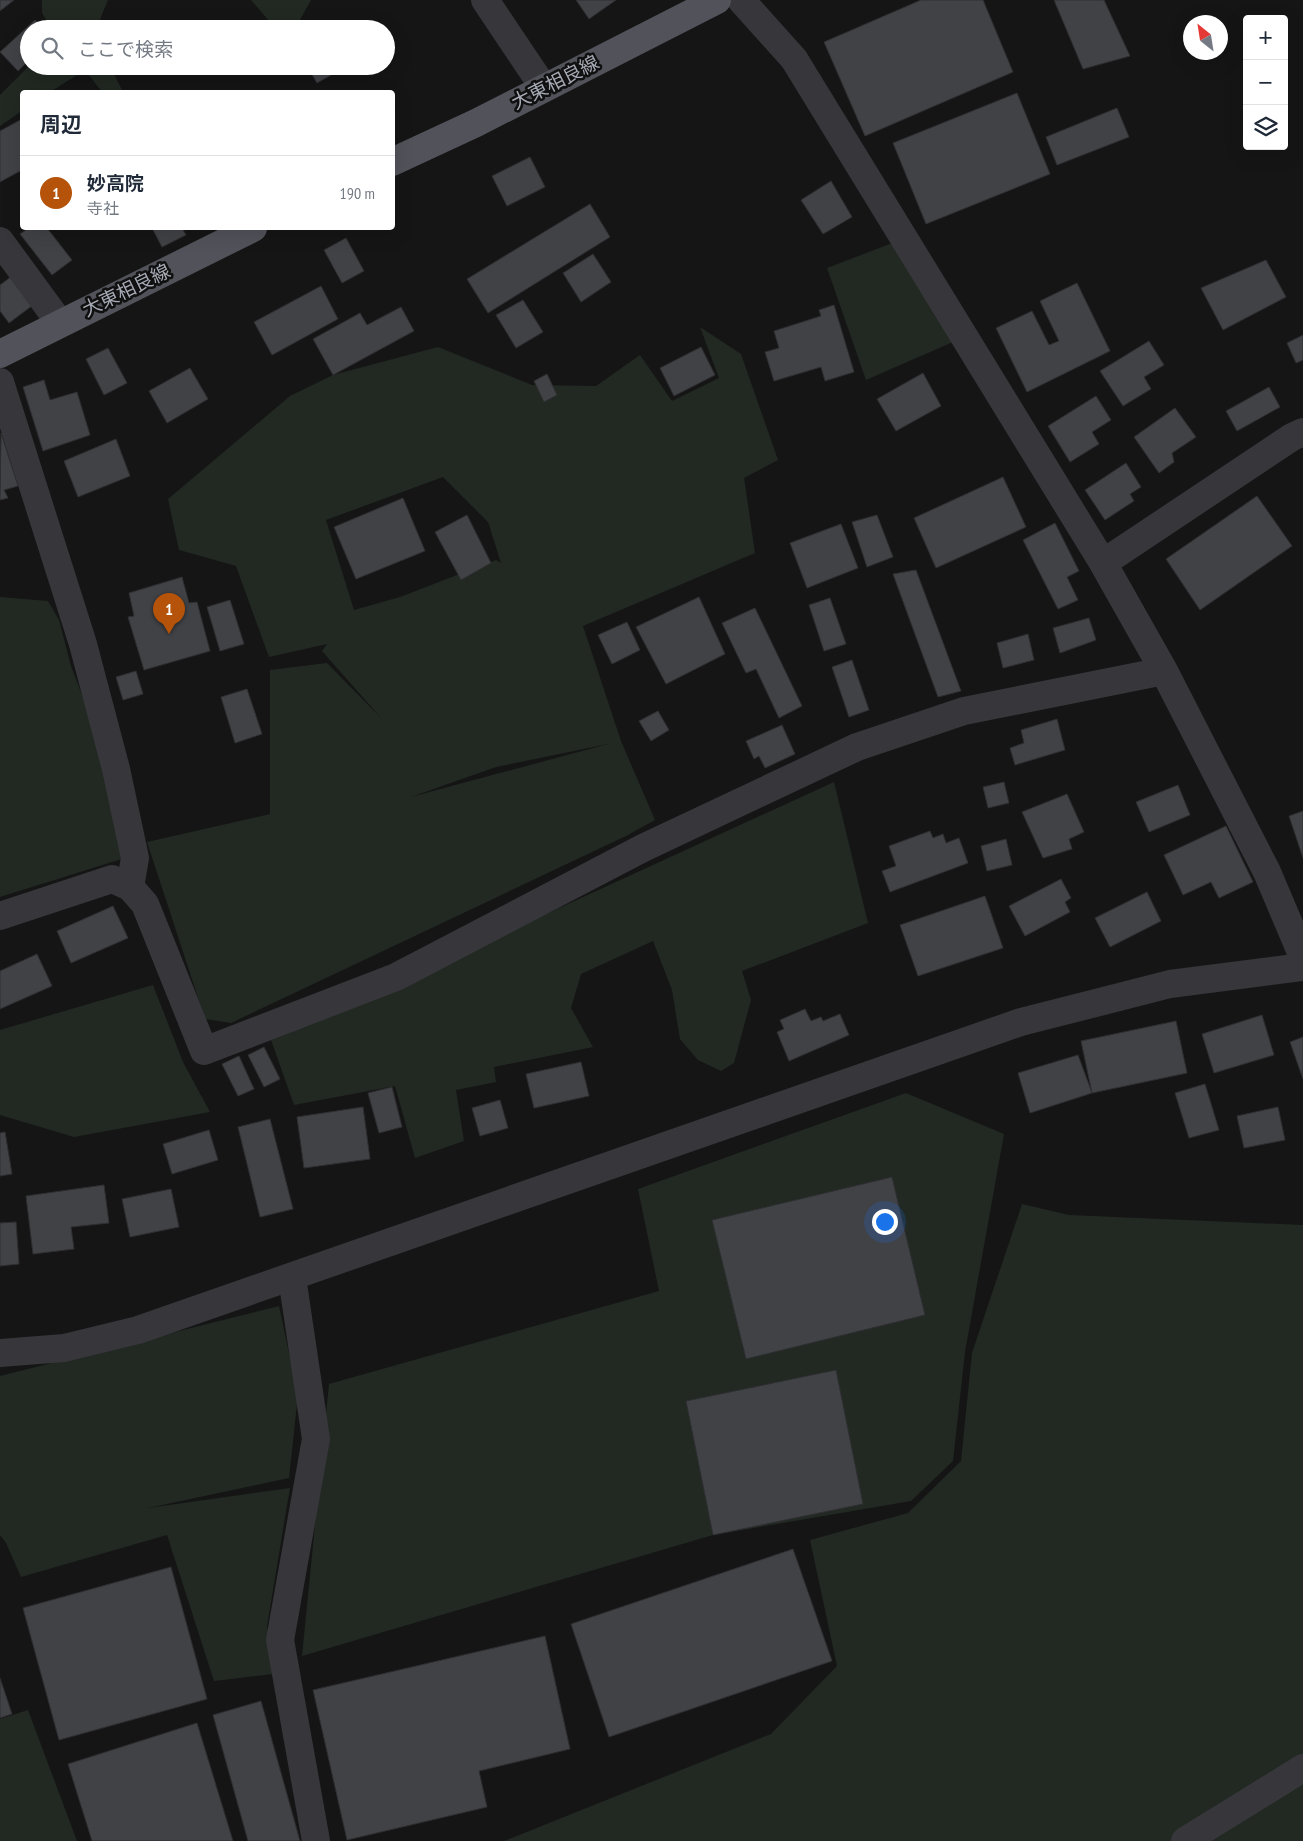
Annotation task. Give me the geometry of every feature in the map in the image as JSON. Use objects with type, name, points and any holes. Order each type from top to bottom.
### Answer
[{"type":"main road","name":"大東相良線","points":[[395,161],[476,123],[717,0]]},
{"type":"main road","name":"大東相良線","points":[[0,354],[249,230]]},
{"type":"street","points":[[486,0],[544,88]]},
{"type":"street","points":[[741,0],[794,59],[1103,563],[1164,671],[1267,872],[1303,957]]},
{"type":"street","points":[[0,241],[60,323]]},
{"type":"street","points":[[0,382],[82,644],[116,769],[135,858],[130,887]]},
{"type":"street","points":[[1103,563],[1292,437],[1303,432]]},
{"type":"street","points":[[0,916],[112,879],[130,887],[145,904],[204,1051],[396,977],[643,848],[857,747],[964,711],[1164,671]]},
{"type":"street","points":[[0,1353],[64,1348],[138,1330],[1021,1022],[1170,984],[1303,967]]},
{"type":"street","points":[[292,1277],[316,1439],[280,1640],[316,1841]]},
{"type":"street","points":[[1186,1841],[1303,1768]]},
{"type":"shaded area","points":[[42,0],[108,0],[100,20],[46,20],[42,13]]},
{"type":"shaded area","points":[[251,0],[311,0],[300,20],[268,20]]},
{"type":"shaded area","points":[[20,75],[77,75],[53,90],[20,90],[20,112],[0,126],[0,95]]},
{"type":"shaded area","points":[[89,75],[114,75],[122,90],[100,90]]},
{"type":"shaded area","points":[[895,242],[953,342],[866,380],[827,268]]},
{"type":"shaded area","points":[[700,327],[741,354],[778,460],[744,478],[755,553],[583,626],[621,741],[655,820],[626,836],[231,1023],[205,1019],[147,842],[270,814],[270,670],[327,663],[382,719],[322,651],[327,644],[269,657],[236,566],[179,550],[168,499],[290,396],[333,375],[438,347],[532,385],[596,386],[640,355],[672,401],[719,378]],"holes":[[[443,477],[488,522],[501,563],[496,560],[400,597],[354,610],[326,520]],[[608,744],[411,797],[496,767]]]},
{"type":"shaded area","points":[[0,597],[48,601],[59,620],[71,666],[99,739],[125,858],[0,897]]},
{"type":"shaded area","points":[[834,782],[868,923],[742,971],[751,1000],[734,1063],[721,1071],[698,1060],[680,1039],[672,990],[653,941],[581,974],[571,1008],[593,1047],[494,1067],[496,1082],[456,1090],[464,1141],[415,1158],[395,1086],[294,1105],[271,1040]]},
{"type":"shaded area","points":[[153,985],[183,1062],[210,1112],[74,1137],[0,1115],[0,1030]]},
{"type":"shaded area","points":[[906,1093],[1004,1134],[965,1352],[953,1461],[911,1501],[713,1535],[302,1656],[329,1384],[659,1291],[638,1189]]},
{"type":"shaded area","points":[[1022,1204],[1069,1215],[1303,1225],[1303,1841],[504,1841],[771,1734],[837,1666],[810,1540],[908,1513],[961,1461],[972,1353]]},
{"type":"shaded area","points":[[279,1306],[298,1395],[289,1478],[148,1508],[290,1488],[267,1626],[273,1674],[214,1681],[167,1535],[21,1577],[6,1543],[0,1535],[0,1376]]},
{"type":"shaded area","points":[[28,1710],[77,1841],[0,1841],[0,1719]]},
{"type":"building","points":[[0,0],[14,0],[0,11]]},
{"type":"building","points":[[576,0],[616,0],[589,19]]},
{"type":"building","points":[[921,0],[983,0],[1013,72],[865,136],[824,42]]},
{"type":"building","points":[[1054,0],[1104,0],[1130,56],[1083,69]]},
{"type":"building","points":[[20,34],[20,69],[18,71],[0,52]]},
{"type":"building","points":[[312,75],[331,75],[317,83]]},
{"type":"building","points":[[1017,93],[1050,174],[926,224],[893,143]]},
{"type":"building","points":[[1117,108],[1129,137],[1057,165],[1046,137]]},
{"type":"building","points":[[20,120],[20,171],[0,182],[0,131]]},
{"type":"building","points":[[530,157],[545,187],[507,206],[492,176]]},
{"type":"building","points":[[831,181],[852,217],[823,234],[801,200]]},
{"type":"building","points":[[590,204],[610,237],[488,313],[467,279]]},
{"type":"building","points":[[26,230],[49,230],[72,260],[52,275],[20,234]]},
{"type":"building","points":[[153,230],[183,230],[186,235],[162,247]]},
{"type":"building","points":[[346,238],[364,271],[342,283],[324,250]]},
{"type":"building","points":[[593,254],[611,282],[581,302],[563,273]]},
{"type":"building","points":[[1266,260],[1286,297],[1223,330],[1201,288]]},
{"type":"building","points":[[12,276],[33,305],[9,323],[0,311],[0,285]]},
{"type":"building","points":[[1077,283],[1110,351],[1027,392],[996,328],[1032,311],[1049,345],[1059,341],[1040,301]]},
{"type":"building","points":[[321,286],[338,319],[272,355],[254,322]]},
{"type":"building","points":[[523,300],[543,332],[516,348],[496,315]]},
{"type":"building","points":[[834,305],[854,372],[825,381],[821,367],[774,381],[765,352],[779,348],[774,331],[821,316],[819,310]]},
{"type":"building","points":[[401,307],[414,331],[333,375],[313,339],[360,313],[367,325]]},
{"type":"building","points":[[1303,335],[1303,360],[1296,363],[1287,343]]},
{"type":"building","points":[[1149,341],[1164,365],[1144,377],[1151,389],[1123,406],[1100,371]]},
{"type":"building","points":[[701,347],[715,375],[674,396],[660,368]]},
{"type":"building","points":[[108,348],[127,383],[104,395],[86,359]]},
{"type":"building","points":[[190,368],[208,399],[167,423],[149,391]]},
{"type":"building","points":[[923,373],[941,406],[896,431],[877,399]]},
{"type":"building","points":[[547,374],[557,395],[544,402],[534,381]]},
{"type":"building","points":[[44,380],[50,400],[77,392],[90,435],[43,451],[23,387]]},
{"type":"building","points":[[1269,387],[1280,407],[1237,431],[1226,411]]},
{"type":"building","points":[[1096,396],[1111,420],[1092,432],[1099,444],[1070,462],[1048,426]]},
{"type":"building","points":[[1175,408],[1196,437],[1172,453],[1174,462],[1159,473],[1134,437]]},
{"type":"building","points":[[1,433],[18,486],[4,490],[8,498],[0,500]]},
{"type":"building","points":[[116,439],[130,476],[78,497],[64,461]]},
{"type":"building","points":[[1126,463],[1141,487],[1130,494],[1134,501],[1105,520],[1085,490]]},
{"type":"building","points":[[1003,477],[1026,527],[936,568],[914,518]]},
{"type":"building","points":[[1257,496],[1292,546],[1200,610],[1166,559]]},
{"type":"building","points":[[403,498],[425,551],[356,579],[334,527]]},
{"type":"building","points":[[467,515],[491,563],[461,580],[435,532]]},
{"type":"building","points":[[877,515],[893,557],[867,567],[852,522]]},
{"type":"building","points":[[1055,523],[1079,571],[1067,577],[1078,600],[1058,609],[1023,540]]},
{"type":"building","points":[[841,524],[858,568],[807,588],[790,543]]},
{"type":"building","points":[[916,570],[961,691],[938,697],[893,574]]},
{"type":"building","points":[[182,577],[189,603],[197,602],[210,651],[144,670],[128,617],[134,616],[129,593]]},
{"type":"building","points":[[699,597],[725,654],[666,684],[636,627]]},
{"type":"building","points":[[830,598],[846,644],[824,651],[809,605]]},
{"type":"building","points":[[230,600],[244,644],[220,651],[207,607]]},
{"type":"building","points":[[755,608],[802,706],[779,718],[756,669],[746,673],[722,623]]},
{"type":"building","points":[[1089,618],[1096,640],[1060,653],[1053,628]]},
{"type":"building","points":[[627,622],[640,650],[612,664],[598,635]]},
{"type":"building","points":[[1028,634],[1034,660],[1003,668],[997,643]]},
{"type":"building","points":[[852,660],[869,710],[849,717],[832,667]]},
{"type":"building","points":[[136,671],[143,694],[123,700],[116,677]]},
{"type":"building","points":[[247,689],[262,734],[235,743],[221,697]]},
{"type":"building","points":[[658,711],[669,730],[651,741],[639,721]]},
{"type":"building","points":[[1057,719],[1065,750],[1015,765],[1010,748],[1024,743],[1021,730]]},
{"type":"building","points":[[782,725],[795,754],[765,768],[759,756],[754,759],[746,741]]},
{"type":"building","points":[[1004,782],[1009,803],[988,808],[983,787]]},
{"type":"building","points":[[1178,785],[1190,815],[1149,832],[1136,802]]},
{"type":"building","points":[[1067,794],[1084,832],[1069,839],[1072,849],[1043,858],[1022,812]]},
{"type":"building","points":[[1303,811],[1303,858],[1289,816]]},
{"type":"building","points":[[1226,826],[1253,882],[1219,898],[1211,882],[1183,895],[1164,855]]},
{"type":"building","points":[[930,831],[933,838],[943,834],[946,843],[959,838],[968,863],[890,892],[882,871],[896,866],[889,846]]},
{"type":"building","points":[[1006,839],[1012,865],[987,871],[981,846]]},
{"type":"building","points":[[1061,879],[1071,898],[1065,902],[1070,912],[1025,936],[1009,906]]},
{"type":"building","points":[[1147,892],[1161,921],[1110,947],[1095,918]]},
{"type":"building","points":[[985,896],[1003,948],[918,976],[900,925]]},
{"type":"building","points":[[113,906],[128,938],[71,963],[57,931]]},
{"type":"building","points":[[37,954],[52,986],[0,1009],[0,971]]},
{"type":"building","points":[[805,1009],[811,1021],[821,1017],[823,1021],[840,1014],[849,1035],[789,1061],[777,1032],[784,1029],[780,1020]]},
{"type":"building","points":[[1262,1015],[1274,1055],[1214,1073],[1202,1034]]},
{"type":"building","points":[[1176,1021],[1187,1073],[1092,1093],[1081,1041]]},
{"type":"building","points":[[1303,1037],[1303,1079],[1290,1042]]},
{"type":"building","points":[[264,1047],[280,1079],[264,1087],[248,1055]]},
{"type":"building","points":[[1078,1055],[1092,1093],[1030,1113],[1018,1073]]},
{"type":"building","points":[[239,1056],[254,1089],[238,1096],[222,1064]]},
{"type":"building","points":[[581,1062],[589,1096],[534,1108],[526,1074]]},
{"type":"building","points":[[1205,1084],[1219,1130],[1189,1138],[1175,1093]]},
{"type":"building","points":[[392,1087],[402,1127],[379,1133],[368,1093]]},
{"type":"building","points":[[500,1100],[508,1128],[480,1136],[472,1108]]},
{"type":"building","points":[[363,1107],[370,1159],[304,1168],[297,1117]]},
{"type":"building","points":[[1278,1107],[1285,1140],[1244,1148],[1237,1116]]},
{"type":"building","points":[[270,1119],[293,1209],[260,1217],[238,1127]]},
{"type":"building","points":[[209,1130],[218,1160],[172,1174],[163,1144]]},
{"type":"building","points":[[5,1132],[12,1174],[0,1176],[0,1133]]},
{"type":"building","points":[[892,1177],[925,1315],[746,1359],[712,1220]]},
{"type":"building","points":[[104,1185],[109,1223],[71,1227],[74,1249],[33,1254],[26,1196]]},
{"type":"building","points":[[171,1189],[179,1227],[130,1237],[122,1199]]},
{"type":"building","points":[[16,1222],[19,1264],[0,1266],[0,1223]]},
{"type":"building","points":[[836,1370],[863,1504],[713,1535],[686,1401]]},
{"type":"building","points":[[793,1549],[832,1661],[609,1737],[571,1624]]},
{"type":"building","points":[[171,1567],[207,1699],[59,1740],[23,1608]]},
{"type":"building","points":[[545,1636],[570,1749],[479,1771],[487,1807],[347,1840],[313,1690]]},
{"type":"building","points":[[0,1678],[12,1714],[0,1718]]},
{"type":"building","points":[[261,1701],[300,1841],[248,1841],[213,1715]]},
{"type":"building","points":[[197,1723],[233,1841],[92,1841],[68,1764]]},
{"type":"place","name":"妙高院","points":[[169,634]]}]
